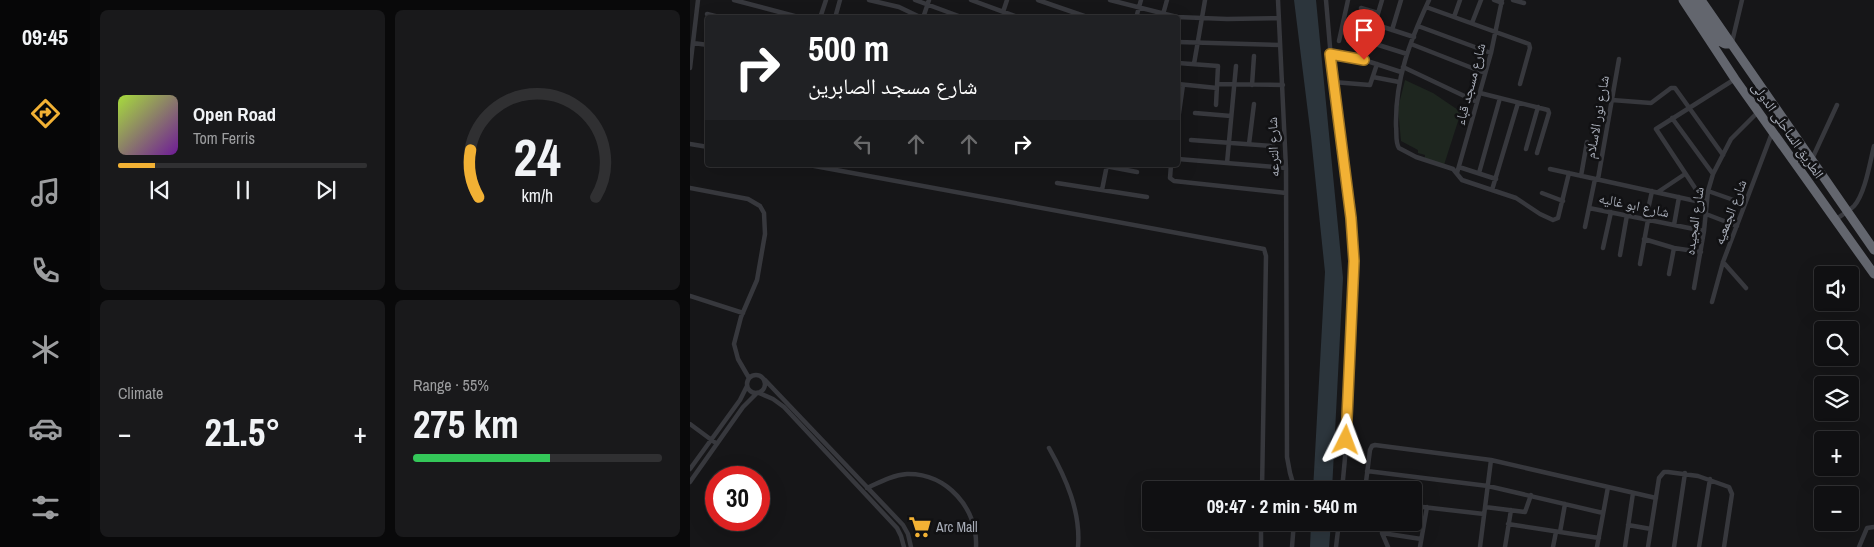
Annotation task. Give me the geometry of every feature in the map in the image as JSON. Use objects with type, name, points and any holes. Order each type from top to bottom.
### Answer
[{"type":"highway","name":"الطريق الساحلى الدولى","points":[[1683,0],[1758,112],[1874,274]]},
{"type":"highway","points":[[1692,0],[1719,41],[1731,44]]},
{"type":"highway","name":"الطريق الساحلى الدولى","points":[[1701,0],[1874,250]]},
{"type":"street","points":[[690,67],[692,28],[698,0],[691,0]]},
{"type":"street","points":[[734,0],[791,15]]},
{"type":"street","points":[[821,15],[826,0]]},
{"type":"street","points":[[836,15],[840,0]]},
{"type":"street","points":[[869,0],[899,7],[916,15]]},
{"type":"street","points":[[915,0],[928,2],[957,15]]},
{"type":"street","points":[[971,0],[1012,15]]},
{"type":"street","points":[[1003,15],[1008,0]]},
{"type":"street","points":[[1038,0],[1081,15]]},
{"type":"street","points":[[1110,0],[1159,15]]},
{"type":"street","points":[[1137,15],[1141,0]]},
{"type":"street","points":[[1162,15],[1167,0]]},
{"type":"street","points":[[1194,64],[1205,0]]},
{"type":"street","name":"شارع الترعه","points":[[1278,0],[1286,168],[1287,456],[1292,481]]},
{"type":"street","points":[[1326,0],[1333,82],[1351,218],[1354,261],[1342,481]]},
{"type":"street","points":[[1339,40],[1348,0]]},
{"type":"street","points":[[1364,60],[1382,1],[1374,0]]},
{"type":"street","points":[[1392,30],[1401,0]]},
{"type":"street","points":[[1454,17],[1460,0]]},
{"type":"street","points":[[1472,23],[1480,0]]},
{"type":"street","points":[[1494,0],[1502,1]]},
{"type":"street","points":[[1513,0],[1524,3]]},
{"type":"street","points":[[1731,44],[1742,0]]},
{"type":"street","name":"شارع مسجد قباء","points":[[1457,173],[1491,53],[1502,1]]},
{"type":"street","points":[[923,15],[928,2]]},
{"type":"street","points":[[1520,84],[1530,45],[1454,17],[1427,2],[1407,54],[1399,82],[1396,107],[1398,145],[1402,150],[1453,169],[1460,179],[1523,202],[1540,214],[1553,220],[1558,218],[1569,173]]},
{"type":"street","points":[[1361,8],[1378,13]]},
{"type":"street","points":[[1180,17],[1279,18]]},
{"type":"street","points":[[1374,24],[1414,37]]},
{"type":"street","points":[[1418,26],[1491,53]]},
{"type":"street","points":[[1180,42],[1280,45]]},
{"type":"street","points":[[1369,42],[1407,54]]},
{"type":"street","points":[[692,44],[705,45]]},
{"type":"street","points":[[1411,44],[1485,73]]},
{"type":"street","points":[[1330,54],[1402,69],[1477,102]]},
{"type":"street","points":[[1252,84],[1254,56]]},
{"type":"street","name":"شارع نور الاسلام","points":[[1585,227],[1619,59]]},
{"type":"street","points":[[1180,62],[1218,66],[1216,104]]},
{"type":"street","points":[[1333,82],[1370,84],[1377,64]]},
{"type":"street","points":[[1227,163],[1236,66]]},
{"type":"street","points":[[1373,77],[1399,82]]},
{"type":"street","points":[[1706,203],[1656,129],[1735,79]]},
{"type":"street","points":[[1180,84],[1218,86],[1234,84],[1283,85]]},
{"type":"street","points":[[1612,100],[1651,103],[1673,87],[1723,155]]},
{"type":"street","points":[[1480,92],[1546,109],[1549,112],[1537,154]]},
{"type":"street","points":[[1479,174],[1500,98]]},
{"type":"street","points":[[1492,190],[1518,103]]},
{"type":"street","points":[[1249,144],[1254,104]]},
{"type":"street","points":[[1812,159],[1838,106]]},
{"type":"street","points":[[1526,148],[1538,107]]},
{"type":"street","name":"شارع المجيده","points":[[1694,288],[1704,231],[1706,203],[1713,174],[1731,139],[1758,112]]},
{"type":"street","points":[[1195,114],[1231,116]]},
{"type":"street","points":[[1672,118],[1713,174]]},
{"type":"street","name":"شارع الجمعيه","points":[[1712,302],[1723,262],[1772,132]]},
{"type":"street","points":[[1191,140],[1272,146]]},
{"type":"street","points":[[1581,176],[1587,142]]},
{"type":"street","points":[[690,144],[705,146]]},
{"type":"street","points":[[1835,220],[1855,205],[1860,195],[1874,146]]},
{"type":"street","points":[[1180,158],[1286,168]]},
{"type":"street","points":[[820,167],[1264,249],[1266,256],[1262,481]]},
{"type":"street","points":[[1102,190],[1107,167]]},
{"type":"street","points":[[1171,167],[1170,178],[1174,181],[1286,193]]},
{"type":"street","points":[[1458,167],[1496,179]]},
{"type":"street","points":[[1127,168],[1137,172]]},
{"type":"street","points":[[1550,169],[1706,203]]},
{"type":"street","points":[[1658,192],[1685,174]]},
{"type":"street","points":[[1057,183],[1146,197]]},
{"type":"street","points":[[690,188],[748,198],[760,206],[764,213],[765,234],[760,266],[734,344],[738,359],[749,378],[747,386],[740,400],[711,440],[692,462],[690,469]]},
{"type":"street","points":[[1640,264],[1652,191]]},
{"type":"street","points":[[1708,192],[1745,204]]},
{"type":"street","points":[[1542,193],[1563,201]]},
{"type":"street","points":[[1674,225],[1679,197]]},
{"type":"street","name":"شارع ابو غاليه","points":[[1589,208],[1704,231]]},
{"type":"street","points":[[1603,248],[1611,212]]},
{"type":"street","points":[[1706,214],[1736,226]]},
{"type":"street","points":[[1620,255],[1627,216]]},
{"type":"street","points":[[1644,239],[1674,248],[1701,252]]},
{"type":"street","points":[[1669,274],[1674,248]]},
{"type":"street","points":[[1723,262],[1746,288]]},
{"type":"street","points":[[690,296],[743,313]]},
{"type":"street","points":[[749,378],[756,374],[762,376],[902,525],[908,534],[910,547]]},
{"type":"street","points":[[690,482],[743,407],[765,388],[765,380]]},
{"type":"street","points":[[747,386],[752,392],[780,404],[897,528],[904,547]]},
{"type":"street","points":[[690,424],[717,444]]},
{"type":"street","points":[[1366,481],[1370,450],[1373,445],[1491,460],[1656,498]]},
{"type":"street","points":[[1049,448],[1064,476],[1072,500],[1076,515],[1078,547]]},
{"type":"street","points":[[1480,547],[1491,460]]},
{"type":"street","points":[[1367,470],[1488,486],[1603,513]]},
{"type":"street","points":[[1648,547],[1661,475],[1668,472],[1685,473],[1710,479],[1729,487],[1731,490],[1724,547]]},
{"type":"street","points":[[1674,547],[1685,473]]},
{"type":"street","points":[[868,488],[888,478],[907,474],[921,475],[940,482],[956,494],[968,511],[975,530],[976,547]]},
{"type":"street","points":[[1698,547],[1710,479]]},
{"type":"street","points":[[1597,547],[1608,487]]},
{"type":"street","points":[[1625,547],[1633,493]]},
{"type":"street","points":[[1485,507],[1525,512],[1531,495]]},
{"type":"street","points":[[1553,547],[1565,504]]},
{"type":"street","points":[[1422,507],[1484,514]]},
{"type":"street","points":[[1420,547],[1426,507]]},
{"type":"street","points":[[1505,547],[1511,510]]},
{"type":"street","points":[[1508,524],[1599,538]]},
{"type":"street","points":[[1628,525],[1651,529]]},
{"type":"street","points":[[1859,547],[1867,528],[1874,527]]},
{"type":"street","points":[[1261,531],[1261,547]]},
{"type":"street","points":[[1292,547],[1293,531]]},
{"type":"street","points":[[1336,547],[1338,531]]},
{"type":"street","points":[[1382,533],[1421,539]]},
{"type":"street","points":[[1382,533],[1388,547]]},
{"type":"shaded area","points":[[1294,0],[1316,0],[1343,278],[1332,481],[1313,481],[1325,272]]},
{"type":"shaded area","points":[[1405,80],[1433,93],[1461,112],[1444,165],[1425,158],[1425,155],[1418,153],[1418,150],[1401,141],[1398,108]]},
{"type":"shaded area","points":[[1311,531],[1330,531],[1329,547],[1310,547]]},
{"type":"place","name":"Arc Mall","points":[[920,527]]},
{"type":"route","points":[[1346,440],[1354,261],[1351,218],[1330,54],[1364,60]]}]
